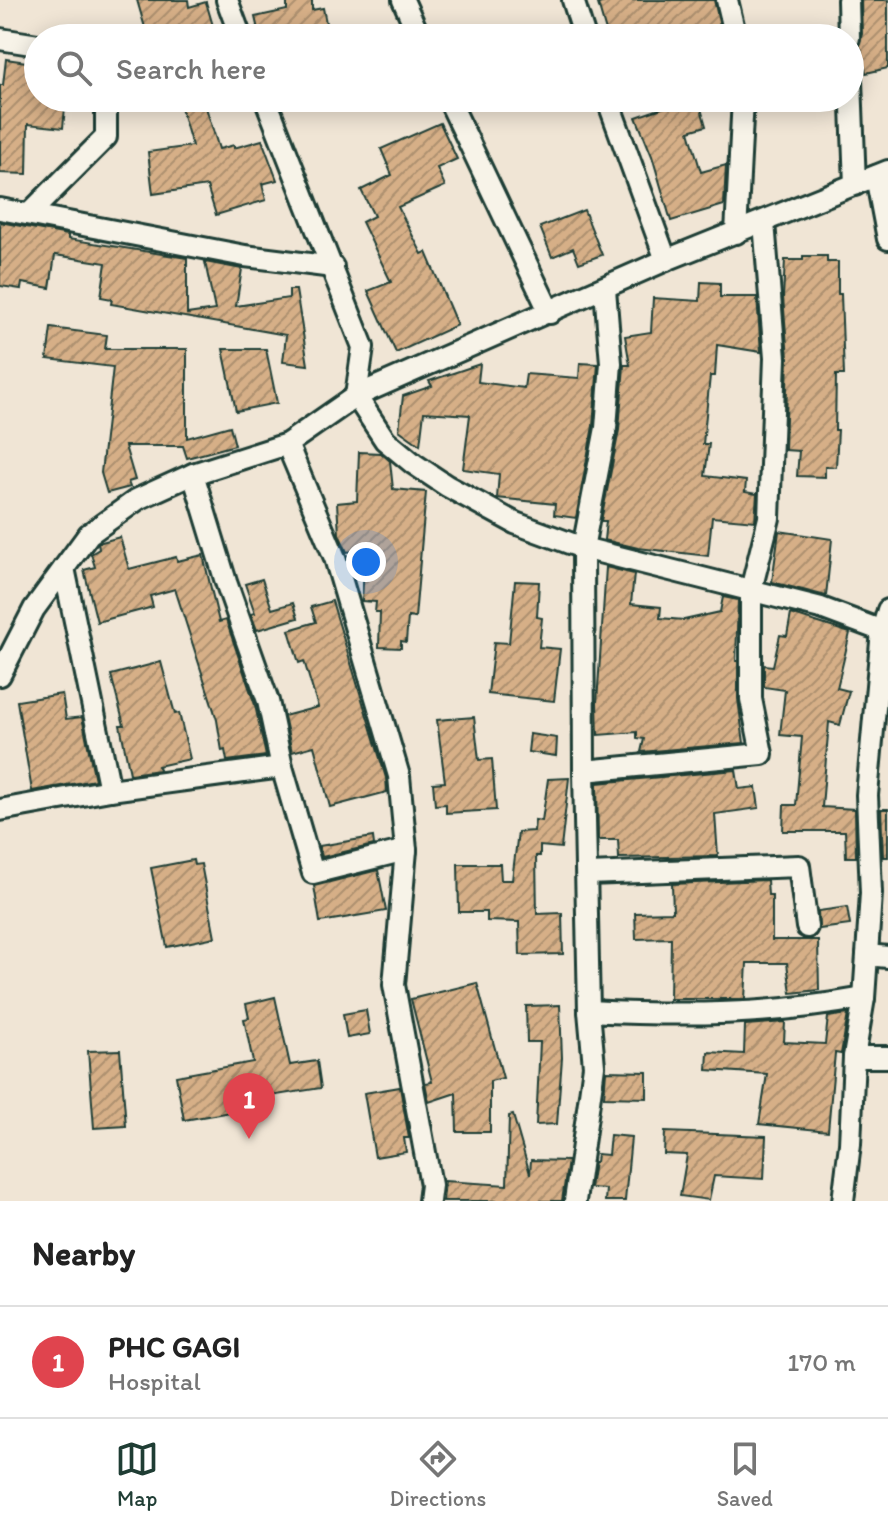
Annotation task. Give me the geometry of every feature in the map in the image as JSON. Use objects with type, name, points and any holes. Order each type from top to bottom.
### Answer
[{"type":"street","points":[[227,0],[236,24]]},
{"type":"street","points":[[403,0],[414,24]]},
{"type":"street","points":[[573,0],[581,24]]},
{"type":"street","points":[[727,0],[733,24]]},
{"type":"street","points":[[848,0],[849,24]]},
{"type":"street","points":[[0,39],[24,43]]},
{"type":"street","points":[[29,214],[106,137],[106,112]]},
{"type":"street","points":[[271,112],[363,347],[356,396],[385,440],[447,486],[515,523],[583,548],[821,608],[885,632]]},
{"type":"street","points":[[455,112],[550,313]]},
{"type":"street","points":[[612,112],[666,260]]},
{"type":"street","points":[[736,233],[742,112]]},
{"type":"street","points":[[852,112],[855,185]]},
{"type":"street","points":[[0,675],[34,609],[89,534],[138,499],[193,474],[287,444],[356,396],[666,260],[882,174],[888,239]]},
{"type":"street","points":[[0,209],[245,256],[333,267]]},
{"type":"street","points":[[584,771],[762,754],[751,699],[751,590],[769,518],[775,358],[764,222]]},
{"type":"street","points":[[575,1201],[594,1066],[589,1011],[583,548],[606,428],[611,363],[605,289]]},
{"type":"street","points":[[287,444],[335,558],[399,776],[406,850],[394,985],[431,1185],[429,1201]]},
{"type":"street","points":[[193,474],[226,582],[268,701],[282,767],[313,873],[406,850]]},
{"type":"street","points":[[64,568],[110,790]]},
{"type":"street","points":[[843,1201],[850,1144],[854,1057],[864,998],[878,956],[871,893],[867,795],[888,610]]},
{"type":"street","points":[[0,810],[110,790],[282,767]]},
{"type":"street","points":[[588,874],[799,866],[807,927]]},
{"type":"street","points":[[589,1011],[662,1015],[762,1012],[804,1009],[864,998]]},
{"type":"street","points":[[854,1057],[888,1057]]},
{"type":"building","points":[[137,0],[188,0],[189,7],[206,2],[212,24],[144,24]]},
{"type":"building","points":[[287,0],[312,0],[312,10],[323,8],[326,24],[257,24],[255,17],[287,10]]},
{"type":"building","points":[[612,0],[714,0],[720,24],[604,24],[598,4]]},
{"type":"building","points":[[861,0],[888,0],[888,68],[866,73]]},
{"type":"building","points":[[6,59],[24,62],[24,112],[65,112],[63,128],[28,124],[27,174],[0,173],[0,85],[3,85]]},
{"type":"building","points":[[182,112],[207,112],[219,149],[262,140],[277,180],[262,184],[266,200],[216,215],[207,186],[153,194],[148,152],[192,146]]},
{"type":"building","points":[[650,112],[702,112],[706,126],[689,131],[701,172],[726,165],[724,205],[671,221],[652,156],[636,117]]},
{"type":"building","points":[[440,123],[457,159],[437,168],[445,186],[398,207],[422,254],[426,252],[457,325],[396,353],[368,291],[391,282],[362,222],[374,216],[361,190],[392,175],[381,149]]},
{"type":"building","points":[[584,210],[602,255],[579,263],[573,248],[552,257],[540,227]]},
{"type":"building","points":[[0,222],[68,235],[68,239],[187,258],[187,314],[215,310],[205,262],[242,269],[236,306],[289,298],[289,290],[296,290],[308,365],[283,362],[286,335],[111,304],[112,299],[101,297],[106,263],[55,255],[50,288],[22,283],[21,289],[0,286]]},
{"type":"building","points":[[803,256],[827,256],[827,262],[838,262],[844,375],[836,375],[836,467],[825,466],[825,477],[797,476],[799,451],[785,450],[788,358],[783,297],[785,260],[803,260]]},
{"type":"building","points":[[701,282],[720,283],[720,297],[757,297],[761,352],[717,345],[715,376],[710,376],[703,444],[709,444],[705,476],[746,481],[745,492],[757,494],[755,521],[712,517],[708,556],[638,548],[604,540],[606,521],[601,521],[619,430],[624,365],[630,365],[625,336],[651,332],[653,298],[700,301]]},
{"type":"building","points":[[51,328],[107,335],[105,349],[187,349],[187,438],[230,426],[235,445],[187,458],[183,446],[125,446],[135,480],[128,482],[130,487],[107,493],[101,473],[113,367],[47,359]]},
{"type":"building","points":[[223,349],[266,349],[277,403],[236,411]]},
{"type":"building","points":[[580,363],[598,364],[593,426],[576,518],[554,515],[555,504],[497,498],[499,474],[463,469],[470,415],[424,412],[420,445],[399,430],[403,396],[432,386],[429,381],[480,364],[478,382],[524,388],[526,374],[579,378]]},
{"type":"building","points":[[359,452],[381,453],[390,461],[393,489],[426,492],[415,618],[408,617],[406,642],[401,641],[401,648],[379,647],[380,612],[375,612],[376,602],[362,601],[365,550],[347,552],[339,534],[337,503],[357,501]]},
{"type":"building","points":[[779,531],[832,539],[826,596],[772,582]]},
{"type":"building","points":[[120,537],[129,569],[176,557],[177,561],[203,555],[219,622],[226,620],[255,705],[266,756],[227,761],[175,589],[150,596],[153,607],[97,622],[84,570],[95,567],[91,554],[99,549],[98,543]]},
{"type":"building","points":[[606,567],[634,574],[631,604],[661,607],[660,618],[684,620],[720,612],[723,597],[738,600],[736,661],[744,743],[641,752],[644,739],[637,738],[637,732],[598,735],[597,703]]},
{"type":"building","points":[[262,579],[272,609],[293,603],[298,618],[257,630],[245,584]]},
{"type":"building","points":[[515,581],[539,582],[537,617],[542,618],[539,647],[560,649],[554,701],[488,694],[494,642],[509,643]]},
{"type":"building","points":[[332,601],[386,778],[387,792],[330,807],[314,746],[292,752],[284,716],[318,707],[304,661],[299,663],[289,630],[316,622],[311,607]]},
{"type":"building","points":[[791,614],[850,633],[837,688],[849,691],[840,725],[829,722],[822,807],[855,809],[856,857],[846,857],[845,831],[783,831],[784,805],[796,805],[802,737],[780,735],[785,690],[764,687],[764,665],[773,666],[780,635],[787,636]]},
{"type":"building","points":[[161,662],[175,714],[179,713],[190,759],[158,766],[159,770],[130,774],[120,725],[124,725],[111,675]]},
{"type":"building","points":[[62,694],[66,719],[82,717],[95,780],[32,791],[17,701]]},
{"type":"building","points":[[474,717],[479,760],[492,759],[496,810],[446,813],[446,804],[435,805],[433,783],[445,782],[437,720]]},
{"type":"building","points":[[530,734],[557,738],[556,756],[528,752]]},
{"type":"building","points":[[736,770],[739,789],[756,787],[759,808],[715,814],[718,856],[619,858],[618,840],[598,840],[597,783]]},
{"type":"building","points":[[569,778],[561,848],[540,846],[540,856],[536,856],[537,914],[562,913],[563,954],[520,955],[519,922],[487,921],[487,912],[459,912],[458,864],[500,864],[501,880],[512,880],[518,832],[534,831],[535,820],[542,821],[548,779]]},
{"type":"building","points":[[881,809],[888,809],[888,857],[883,857]]},
{"type":"building","points":[[373,837],[374,845],[322,857],[319,846]]},
{"type":"building","points":[[193,860],[194,865],[201,864],[215,937],[167,947],[151,868]]},
{"type":"building","points":[[378,870],[386,911],[320,922],[314,886]]},
{"type":"building","points":[[767,880],[768,895],[772,895],[772,940],[818,940],[819,990],[791,993],[787,963],[747,963],[745,999],[670,999],[671,938],[636,939],[635,913],[673,912],[672,884]]},
{"type":"building","points":[[847,907],[850,925],[819,929],[818,911]]},
{"type":"building","points":[[477,983],[503,1078],[490,1081],[490,1132],[457,1132],[456,1093],[429,1102],[425,1083],[432,1082],[411,999]]},
{"type":"building","points":[[275,997],[290,1065],[317,1061],[321,1088],[270,1096],[271,1105],[184,1120],[176,1076],[253,1062],[244,1019],[249,1018],[246,1004]]},
{"type":"building","points":[[560,1005],[562,1058],[557,1124],[536,1125],[540,1042],[527,1042],[526,1006]]},
{"type":"building","points":[[366,1010],[370,1034],[347,1038],[343,1014]]},
{"type":"building","points":[[848,1014],[841,1054],[835,1053],[828,1131],[759,1124],[767,1074],[707,1070],[708,1052],[744,1054],[745,1025],[785,1022],[784,1042],[825,1044],[828,1017]]},
{"type":"building","points":[[120,1050],[126,1126],[94,1128],[88,1051]]},
{"type":"building","points":[[606,1071],[647,1072],[647,1098],[604,1097]]},
{"type":"building","points":[[400,1087],[409,1138],[404,1138],[406,1152],[375,1157],[364,1093]]},
{"type":"building","points":[[513,1115],[530,1174],[531,1160],[568,1161],[562,1201],[443,1201],[445,1181],[507,1185],[509,1116]]},
{"type":"building","points":[[665,1132],[766,1136],[764,1179],[714,1176],[709,1200],[680,1196],[687,1155],[664,1154]]},
{"type":"building","points":[[610,1135],[631,1137],[625,1201],[605,1201],[606,1189],[590,1188],[597,1154],[608,1155]]},
{"type":"place","name":"PHC GAGI","points":[[249,1139]]}]
